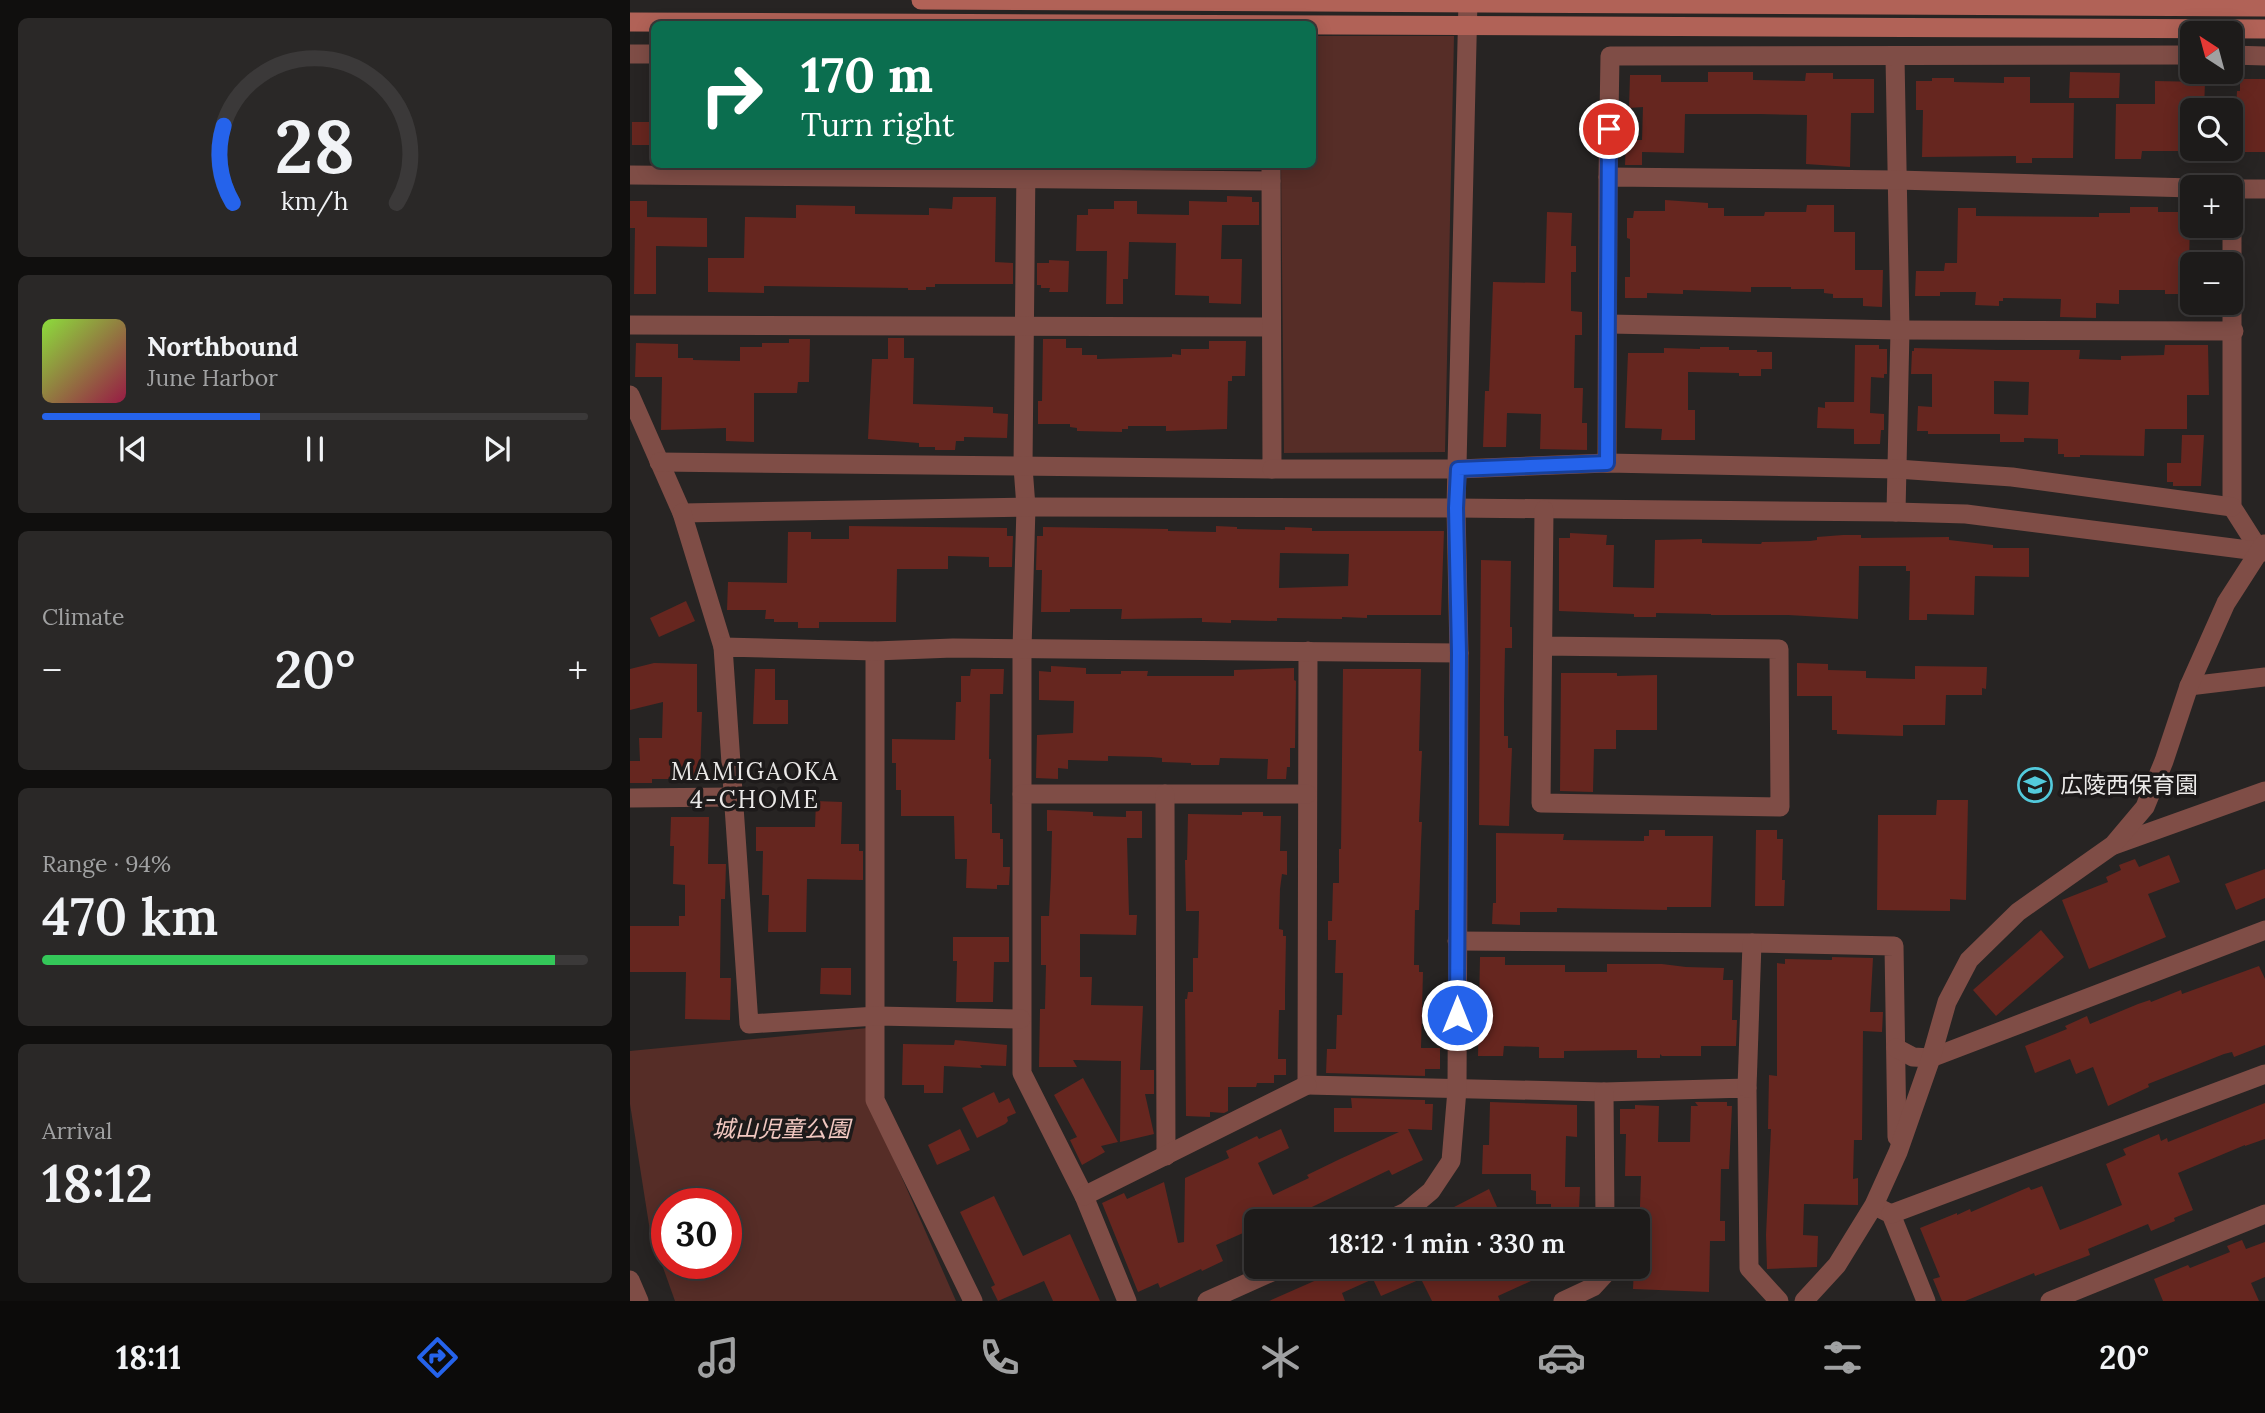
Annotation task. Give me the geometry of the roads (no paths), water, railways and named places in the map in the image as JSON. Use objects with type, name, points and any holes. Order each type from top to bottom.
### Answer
[{"type":"main road","points":[[921,0],[2265,7]]},
{"type":"main road","points":[[630,22],[651,22]]},
{"type":"main road","points":[[1316,23],[2265,29]]},
{"type":"street","points":[[1259,0],[1259,21]]},
{"type":"street","points":[[1410,1209],[1431,1191],[1451,1161],[1457,1090],[1459,653],[1456,508],[1468,2]]},
{"type":"street","points":[[630,54],[651,54]]},
{"type":"street","points":[[1607,463],[1610,57],[2180,55]]},
{"type":"street","points":[[2244,55],[2265,56]]},
{"type":"street","points":[[1895,57],[1900,330],[1895,512]]},
{"type":"street","points":[[1026,172],[1022,1073],[1084,1196],[1127,1301]]},
{"type":"street","points":[[630,175],[1271,173],[1272,469]]},
{"type":"street","points":[[1608,177],[1898,180],[2180,188]]},
{"type":"street","points":[[2243,189],[2265,189]]},
{"type":"street","points":[[2232,238],[2232,508],[2263,549]]},
{"type":"street","points":[[1609,324],[1900,330],[2234,331]]},
{"type":"street","points":[[630,325],[1271,327]]},
{"type":"street","points":[[630,395],[682,513],[723,647],[750,1024],[877,1016],[1021,1019]]},
{"type":"street","points":[[659,462],[1272,469],[1458,469],[1607,463],[1897,470],[2012,477],[2232,508]]},
{"type":"street","points":[[682,513],[1026,507],[1895,512],[1966,514],[2263,549]]},
{"type":"street","points":[[1543,646],[1779,649],[1780,807],[1541,803],[1543,646],[1545,510]]},
{"type":"street","points":[[1804,1301],[1882,1209],[1947,1002],[1969,960],[2018,912],[2113,845],[2145,807],[2164,761],[2189,686],[2226,603],[2263,549]]},
{"type":"street","points":[[723,647],[875,651],[953,648],[1459,653]]},
{"type":"street","points":[[875,651],[876,1100],[973,1301]]},
{"type":"street","points":[[1307,1086],[1308,651]]},
{"type":"street","points":[[2189,686],[2265,677]]},
{"type":"street","points":[[2113,845],[2265,791]]},
{"type":"street","points":[[1022,794],[1307,794]]},
{"type":"street","points":[[1165,794],[1166,1157]]},
{"type":"street","points":[[630,798],[733,797]]},
{"type":"street","points":[[1896,1048],[1913,1057],[1931,1058],[2265,930]]},
{"type":"street","points":[[1457,941],[1894,946],[1898,1152]]},
{"type":"street","points":[[1752,943],[1747,1088],[1749,1268],[1779,1301]]},
{"type":"street","points":[[1882,1209],[2265,1074]]},
{"type":"street","points":[[1084,1196],[1307,1086],[1604,1093],[1747,1088]]},
{"type":"street","points":[[1604,1093],[1605,1209]]},
{"type":"street","points":[[1882,1209],[1926,1301]]},
{"type":"street","points":[[2050,1301],[2080,1296],[2265,1214]]},
{"type":"street","points":[[1207,1301],[1256,1279]]},
{"type":"street","points":[[1563,1301],[1593,1287],[1600,1279]]},
{"type":"street","points":[[630,1280],[639,1301]]},
{"type":"place","name":"広陵西保育園","points":[[2035,785]]},
{"type":"district","name":"MAMIGAOKA 4-CHOME","points":[[755,786]]},
{"type":"park label","name":"城山児童公園","points":[[781,1129]]}]
